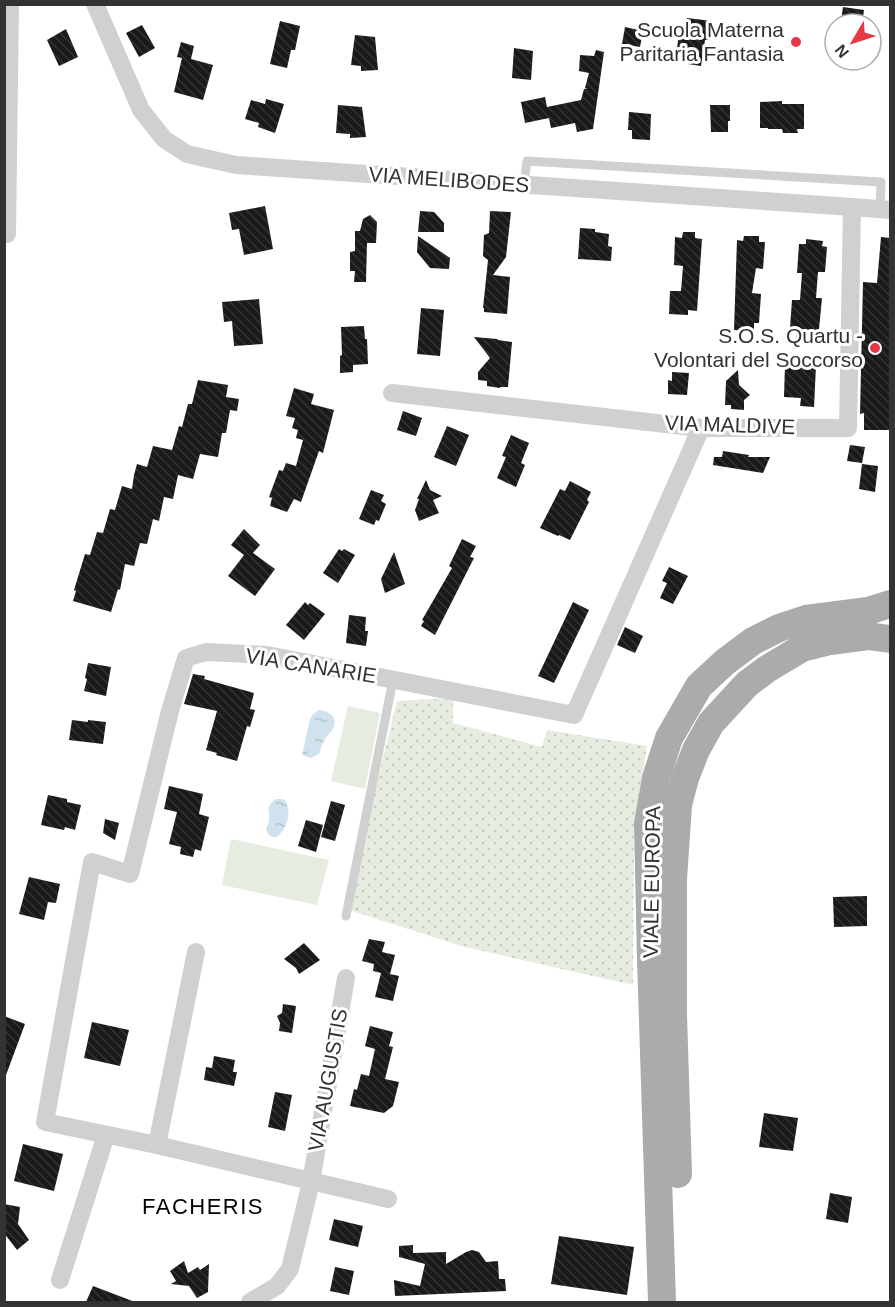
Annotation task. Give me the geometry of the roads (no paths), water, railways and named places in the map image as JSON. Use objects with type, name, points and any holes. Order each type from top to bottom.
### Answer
[{"type":"main road","name":"VIALE EUROPA","points":[[662,1302],[648,824],[662,758],[669,738],[699,686],[724,662],[753,641],[779,628],[806,619],[868,611],[891,604]]},
{"type":"main road","name":"VIALE EUROPA","points":[[682,1302],[673,1014],[673,879],[678,804],[685,778],[696,750],[711,723],[747,684],[766,669],[802,648],[830,641],[868,636],[891,639]]},
{"type":"street","points":[[7,234],[10,4]]},
{"type":"street","name":"VIA MELIBODES","points":[[94,4],[141,110],[164,139],[187,154],[236,165],[885,210]]},
{"type":"street","name":"VIA MALDIVE","points":[[392,393],[701,428],[848,428],[852,207]]},
{"type":"street","name":"VIA CANARIE","points":[[45,1122],[92,862],[130,874],[170,711],[186,658],[206,652],[267,655],[574,715],[701,428]]},
{"type":"street","points":[[157,1145],[196,952]]},
{"type":"street","name":"VIA AUGUSTIS","points":[[250,1302],[277,1286],[290,1269],[311,1182],[346,978]]},
{"type":"street","name":"VIA AUGUSTIS","points":[[45,1122],[157,1145],[311,1182]]},
{"type":"street","points":[[60,1280],[106,1134]]},
{"type":"street","points":[[311,1182],[388,1199]]},
{"type":"lane","points":[[524,185],[527,160],[881,182],[885,210]]},
{"type":"lane","points":[[346,916],[393,680]]},
{"type":"water","points":[[319,710],[332,716],[335,725],[323,743],[319,754],[311,758],[302,755],[310,719]]},
{"type":"water","points":[[276,799],[285,800],[288,815],[281,833],[277,837],[272,837],[266,829],[269,821],[269,807]]},
{"type":"place","name":"Scuola Materna Paritaria Fantasia","points":[[796,42]]},
{"type":"place","name":"S.O.S. Quartu - Volontari del Soccorso","points":[[875,348]]},
{"type":"district","name":"FACHERIS","points":[[203,1206]]}]
